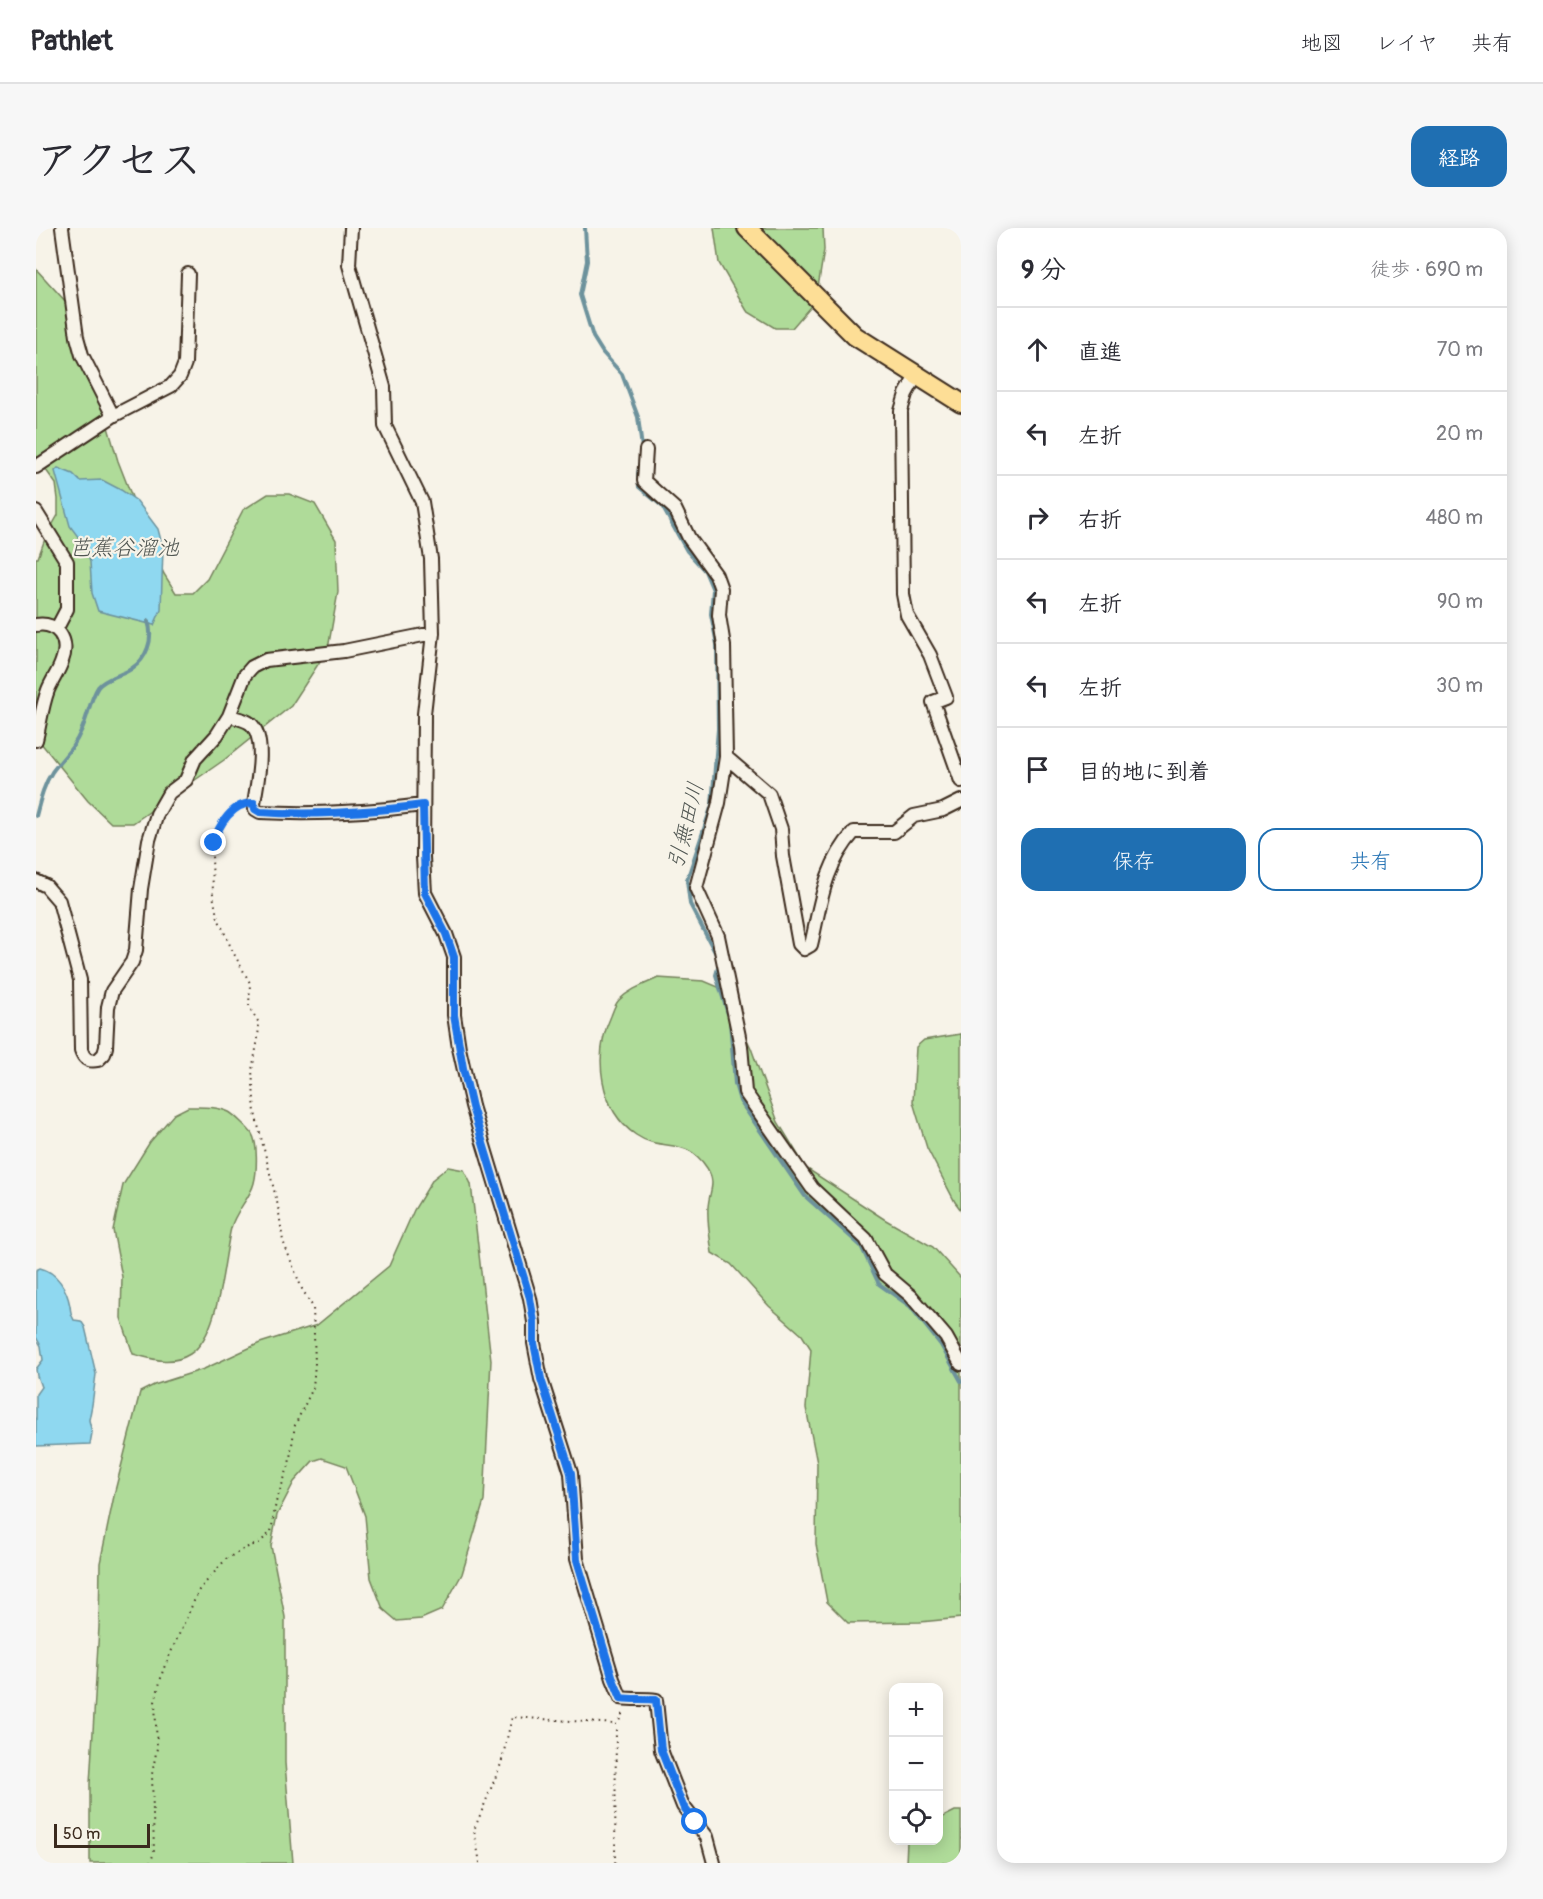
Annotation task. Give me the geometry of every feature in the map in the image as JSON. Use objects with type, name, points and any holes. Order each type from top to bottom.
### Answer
[{"type":"main road","points":[[747,228],[855,336],[961,403]]},
{"type":"street","points":[[62,228],[82,355],[113,416]]},
{"type":"street","points":[[351,228],[349,265],[384,387],[385,426],[422,502],[431,559],[433,633],[424,714],[425,893],[446,934],[454,957],[454,1015],[472,1107],[530,1298],[534,1322],[534,1343],[541,1379],[571,1473],[577,1560],[610,1670],[621,1698],[656,1700],[661,1750],[683,1806],[707,1837],[714,1863]]},
{"type":"street","points":[[36,467],[113,416],[171,386],[180,376],[185,363],[188,274]]},
{"type":"street","points":[[916,376],[906,394],[901,411],[903,594],[907,615],[930,655],[946,698],[933,702],[961,781]]},
{"type":"street","points":[[646,450],[644,481],[675,509],[689,538],[716,575],[721,589],[718,615],[724,646],[726,757],[719,803],[696,888],[718,936],[741,1046],[745,1092],[812,1188],[866,1239],[885,1274],[911,1296],[946,1337],[961,1364]]},
{"type":"street","points":[[36,512],[67,562],[67,609],[57,628]]},
{"type":"street","points":[[36,625],[49,625],[57,628],[62,637],[63,659],[48,691],[36,740]]},
{"type":"street","points":[[36,881],[46,886],[59,901],[80,980],[81,1050],[83,1057],[88,1060],[98,1060],[102,1057],[106,1047],[108,1007],[112,992],[132,962],[136,950],[142,879],[149,840],[157,814],[169,793],[186,780],[195,759],[217,735],[229,716],[245,675],[258,663],[344,651],[433,633]]},
{"type":"street","points":[[229,716],[243,719],[252,725],[258,737],[260,764],[254,803],[255,809],[260,812],[300,814],[386,810],[423,805]]},
{"type":"street","points":[[726,757],[769,794],[782,830],[783,856],[799,944],[804,949],[811,945],[828,873],[841,847],[854,832],[894,832],[914,816],[943,810],[961,801]]},
{"type":"path","points":[[150,1863],[154,1854],[152,1774],[157,1748],[155,1702],[164,1670],[199,1590],[226,1560],[260,1543],[271,1532],[276,1502],[289,1465],[295,1425],[313,1388],[315,1363],[313,1307],[302,1289],[283,1241],[278,1206],[255,1113],[252,1070],[259,1023],[249,1007],[250,982],[217,916],[213,895],[212,855],[217,830],[228,815],[248,803],[254,803]]},
{"type":"path","points":[[615,1863],[616,1724],[622,1717],[621,1698]]},
{"type":"path","points":[[480,1863],[474,1830],[501,1764],[512,1717],[616,1724]]},
{"type":"green space","points":[[714,228],[823,228],[824,250],[816,300],[792,328],[775,328],[747,311],[719,263]]},
{"type":"green space","points":[[36,269],[67,303],[90,366],[118,461],[164,574],[176,593],[193,593],[207,579],[243,510],[268,494],[289,494],[315,504],[336,540],[338,592],[328,649],[291,706],[224,760],[133,823],[111,823],[88,801],[36,737],[36,558],[58,515],[58,499],[56,484],[36,456]]},
{"type":"green space","points":[[658,978],[704,981],[723,989],[751,1048],[778,1122],[806,1168],[884,1219],[933,1247],[961,1278],[961,1618],[920,1622],[848,1623],[827,1602],[816,1544],[817,1463],[806,1408],[811,1349],[802,1335],[769,1306],[731,1264],[712,1253],[708,1213],[712,1179],[699,1158],[691,1151],[655,1143],[636,1135],[614,1111],[607,1097],[601,1064],[602,1048],[605,1031],[614,1008],[619,1000],[628,993]]},
{"type":"green space","points":[[961,1034],[961,1210],[927,1148],[913,1102],[916,1047],[924,1040]]},
{"type":"green space","points":[[188,1107],[224,1110],[241,1122],[254,1138],[256,1172],[252,1189],[231,1228],[219,1296],[208,1331],[190,1354],[169,1361],[133,1354],[121,1318],[122,1277],[113,1230],[123,1185],[150,1142],[174,1114]]},
{"type":"green space","points":[[448,1167],[464,1170],[471,1184],[491,1360],[484,1501],[462,1574],[442,1610],[421,1619],[397,1621],[383,1609],[371,1578],[365,1516],[346,1466],[322,1458],[313,1461],[294,1482],[277,1515],[271,1546],[285,1617],[285,1763],[293,1863],[90,1863],[90,1784],[99,1627],[100,1563],[140,1392],[154,1385],[204,1369],[260,1343],[317,1325],[389,1266],[414,1210],[433,1179]]},
{"type":"green space","points":[[955,1811],[961,1811],[961,1863],[906,1863],[907,1845],[943,1845],[943,1817]]},
{"type":"water","name":"芭蕉谷溜池","points":[[58,468],[73,474],[80,481],[102,480],[121,490],[137,501],[158,529],[163,548],[161,610],[154,625],[98,611],[92,593],[90,562],[85,546],[70,526],[55,471]]},
{"type":"water","points":[[40,1268],[51,1273],[60,1282],[66,1293],[71,1315],[74,1320],[81,1321],[85,1327],[96,1374],[89,1420],[92,1433],[90,1444],[36,1446],[36,1394],[41,1387],[36,1369],[43,1360],[41,1346],[36,1337],[36,1270]]},
{"type":"waterway","name":"引無田川","points":[[585,228],[587,261],[580,295],[593,337],[603,353],[622,374],[638,417],[642,448]]},
{"type":"waterway","name":"引無田川","points":[[640,461],[639,487],[662,506],[687,551],[705,571],[713,590],[711,614],[717,644],[718,729],[712,805],[687,880],[690,904],[716,954]]},
{"type":"waterway","points":[[36,816],[46,783],[78,738],[98,687],[137,665],[145,654],[150,635],[148,621]]},
{"type":"waterway","name":"引無田川","points":[[719,964],[716,975],[728,1014]]},
{"type":"waterway","name":"引無田川","points":[[730,1021],[735,1084],[740,1101],[805,1196],[861,1246],[879,1284],[910,1306],[941,1345],[961,1381]]},
{"type":"route","points":[[214,843],[217,830],[228,815],[248,803],[254,803],[255,809],[260,812],[300,814],[386,810],[423,805],[425,893],[446,934],[454,957],[454,1015],[459,1048],[472,1107],[530,1298],[534,1322],[534,1343],[541,1379],[571,1473],[577,1560],[587,1598],[621,1698],[656,1700],[661,1750],[683,1806],[695,1822]]}]
